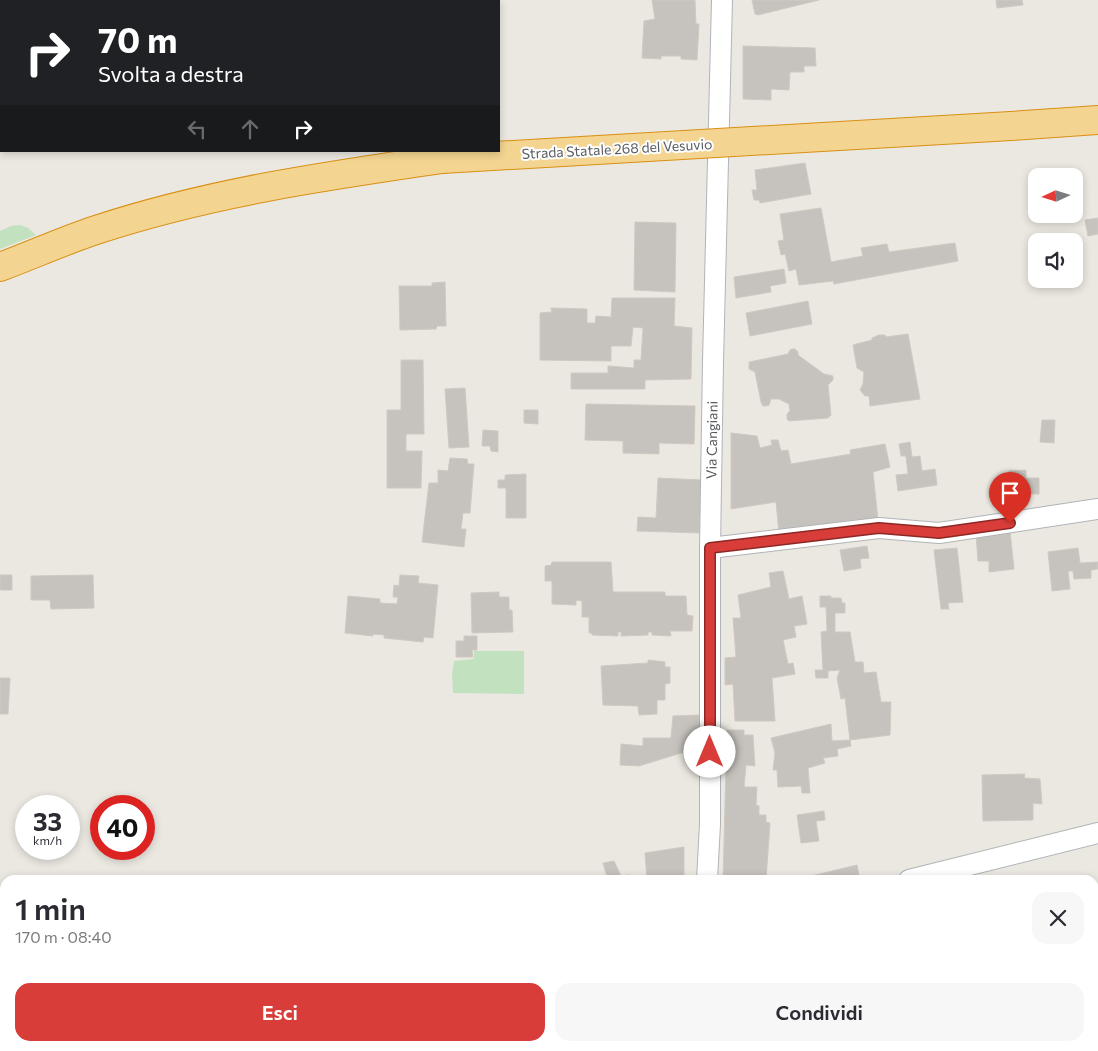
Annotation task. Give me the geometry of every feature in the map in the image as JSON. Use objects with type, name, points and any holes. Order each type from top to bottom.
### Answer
[{"type":"highway","name":"Strada Statale 268 del Vesuvio","points":[[0,267],[95,230],[171,208],[260,187],[442,160],[1098,120]]},
{"type":"street","name":"Via Cangiani","points":[[707,875],[710,824],[710,548],[722,0]]},
{"type":"street","points":[[710,548],[879,528],[939,533],[1098,510]]},
{"type":"street","points":[[929,875],[1098,833]]},
{"type":"green space","points":[[20,225],[28,228],[36,235],[0,249],[0,231],[11,226]]},
{"type":"green space","points":[[474,651],[524,651],[524,694],[453,693],[452,675],[454,661],[474,659]]},
{"type":"building","points":[[652,0],[695,0],[696,24],[699,24],[697,60],[681,59],[681,56],[661,56],[661,59],[642,58],[644,21],[655,19]]},
{"type":"building","points":[[752,0],[819,0],[758,15],[755,14]]},
{"type":"building","points":[[996,0],[1022,0],[1023,5],[997,8]]},
{"type":"building","points":[[743,46],[815,48],[816,66],[804,66],[804,72],[790,72],[789,90],[771,89],[771,100],[743,99]]},
{"type":"building","points":[[805,163],[811,194],[760,203],[759,200],[754,200],[752,190],[757,190],[755,170]]},
{"type":"building","points":[[821,208],[831,262],[863,256],[861,248],[887,244],[889,252],[955,243],[958,261],[834,284],[833,281],[799,285],[796,269],[789,271],[785,254],[781,255],[778,241],[784,240],[780,214]]},
{"type":"building","points":[[1098,218],[1098,234],[1088,236],[1085,220]]},
{"type":"building","points":[[635,222],[676,223],[675,292],[634,290]]},
{"type":"building","points":[[784,269],[786,283],[770,286],[771,292],[736,298],[734,277]]},
{"type":"building","points":[[445,282],[446,326],[437,326],[436,329],[400,330],[399,286],[432,286],[432,283]]},
{"type":"building","points":[[612,298],[675,298],[674,326],[692,328],[691,379],[645,380],[645,389],[571,389],[571,373],[608,373],[608,366],[634,368],[634,360],[641,360],[643,328],[633,327],[631,346],[611,346],[611,361],[540,360],[540,313],[552,312],[551,308],[587,309],[587,323],[595,323],[596,316],[611,317]]},
{"type":"building","points":[[808,301],[812,324],[750,336],[746,313]]},
{"type":"building","points":[[908,334],[920,399],[870,406],[869,396],[865,396],[860,390],[863,384],[864,372],[857,368],[853,345],[872,340],[872,338],[879,335],[885,335],[886,337]]},
{"type":"building","points":[[792,349],[795,349],[798,355],[824,374],[833,376],[833,380],[828,385],[831,415],[828,418],[789,421],[787,414],[790,411],[789,404],[779,399],[771,399],[769,405],[763,406],[755,372],[749,369],[749,362],[788,354]]},
{"type":"building","points":[[401,360],[423,360],[424,434],[406,434],[406,451],[422,451],[421,488],[387,488],[387,410],[401,410]]},
{"type":"building","points":[[465,388],[469,447],[449,448],[445,389]]},
{"type":"building","points":[[586,404],[695,406],[694,444],[659,443],[659,454],[623,453],[623,441],[585,440]]},
{"type":"building","points":[[524,410],[538,410],[538,424],[524,423]]},
{"type":"building","points":[[1042,420],[1055,420],[1054,443],[1040,442]]},
{"type":"building","points":[[483,430],[498,431],[498,452],[491,451],[490,446],[482,446]]},
{"type":"building","points":[[731,433],[757,436],[760,448],[772,445],[771,440],[778,440],[781,451],[788,450],[791,464],[851,454],[850,450],[885,444],[890,467],[873,472],[878,520],[779,533],[776,502],[731,509]]},
{"type":"building","points":[[910,442],[912,457],[920,456],[922,471],[935,469],[937,485],[898,491],[896,475],[908,474],[906,456],[901,456],[899,444]]},
{"type":"building","points":[[450,458],[467,459],[468,464],[474,464],[470,513],[463,513],[461,529],[466,529],[464,547],[422,542],[429,483],[438,483],[438,470],[448,471]]},
{"type":"building","points":[[1026,470],[1026,478],[1039,478],[1039,494],[1026,494],[1026,503],[1010,504],[1009,471]]},
{"type":"building","points":[[526,474],[526,518],[506,518],[506,488],[498,488],[498,480],[505,480],[505,475]]},
{"type":"building","points":[[658,478],[702,480],[699,533],[637,531],[638,517],[656,518]]},
{"type":"building","points":[[1010,531],[1014,569],[989,572],[989,561],[978,561],[976,534]]},
{"type":"building","points":[[867,546],[869,558],[860,559],[861,568],[844,571],[840,550]]},
{"type":"building","points":[[957,548],[963,602],[948,603],[949,609],[941,609],[934,550]]},
{"type":"building","points":[[1078,548],[1080,563],[1098,562],[1098,569],[1091,570],[1091,578],[1074,579],[1073,571],[1068,571],[1070,589],[1052,591],[1048,552]]},
{"type":"building","points":[[552,562],[611,562],[613,592],[665,592],[665,596],[686,596],[687,615],[693,616],[692,631],[670,631],[671,636],[652,635],[652,632],[648,632],[648,635],[621,636],[621,632],[618,632],[618,636],[592,635],[592,633],[589,633],[589,617],[582,617],[582,601],[576,600],[576,605],[552,604],[552,581],[545,581],[545,566],[551,565]]},
{"type":"building","points":[[783,571],[789,599],[802,596],[807,624],[794,626],[796,637],[783,640],[788,664],[793,663],[795,674],[772,678],[775,721],[735,721],[733,684],[725,685],[725,658],[736,657],[733,618],[741,618],[738,595],[771,587],[769,573]]},
{"type":"building","points":[[0,575],[12,575],[12,590],[0,590]]},
{"type":"building","points":[[93,575],[94,608],[51,609],[50,600],[31,600],[31,576]]},
{"type":"building","points":[[400,575],[419,576],[418,583],[438,585],[433,638],[424,637],[423,642],[384,638],[384,635],[373,634],[373,636],[345,633],[348,596],[380,599],[380,603],[397,604],[398,597],[393,597],[394,585],[399,586]]},
{"type":"building","points":[[499,592],[499,597],[509,597],[509,610],[512,610],[513,632],[472,633],[471,593]]},
{"type":"building","points":[[820,596],[841,598],[842,603],[845,603],[845,613],[835,613],[835,632],[850,632],[855,662],[863,662],[864,673],[876,672],[881,702],[891,702],[890,735],[850,740],[845,698],[841,699],[837,678],[840,670],[828,671],[828,678],[816,678],[815,670],[823,670],[821,632],[827,631],[826,607],[820,607]]},
{"type":"building","points":[[464,636],[477,636],[477,650],[472,650],[473,657],[456,657],[456,641],[464,641]]},
{"type":"building","points":[[648,660],[665,662],[665,667],[670,667],[670,683],[665,684],[665,700],[657,700],[657,714],[639,715],[638,706],[603,705],[601,666],[648,663]]},
{"type":"building","points":[[0,678],[10,678],[8,714],[0,714]]},
{"type":"building","points":[[699,715],[700,753],[681,753],[639,766],[620,765],[621,744],[643,746],[643,738],[671,738],[673,716]]},
{"type":"building","points":[[831,724],[832,741],[850,740],[851,746],[837,749],[838,756],[823,758],[825,763],[808,768],[810,793],[802,793],[801,786],[778,787],[777,770],[773,770],[775,753],[771,738]]},
{"type":"building","points":[[727,730],[744,730],[744,735],[753,735],[755,766],[746,765],[744,787],[757,787],[756,805],[759,806],[759,815],[766,815],[766,822],[770,823],[766,875],[723,875]]},
{"type":"building","points":[[1025,774],[1024,778],[1040,779],[1042,804],[1033,803],[1033,820],[983,821],[982,775]]},
{"type":"building","points":[[824,811],[825,820],[816,821],[819,841],[801,843],[797,815]]},
{"type":"building","points":[[684,847],[684,875],[647,875],[645,853]]},
{"type":"building","points":[[614,861],[621,875],[607,875],[603,863]]},
{"type":"building","points":[[857,865],[859,875],[815,875]]},
{"type":"route","points":[[710,752],[710,548],[879,528],[939,533],[1010,523]]}]
